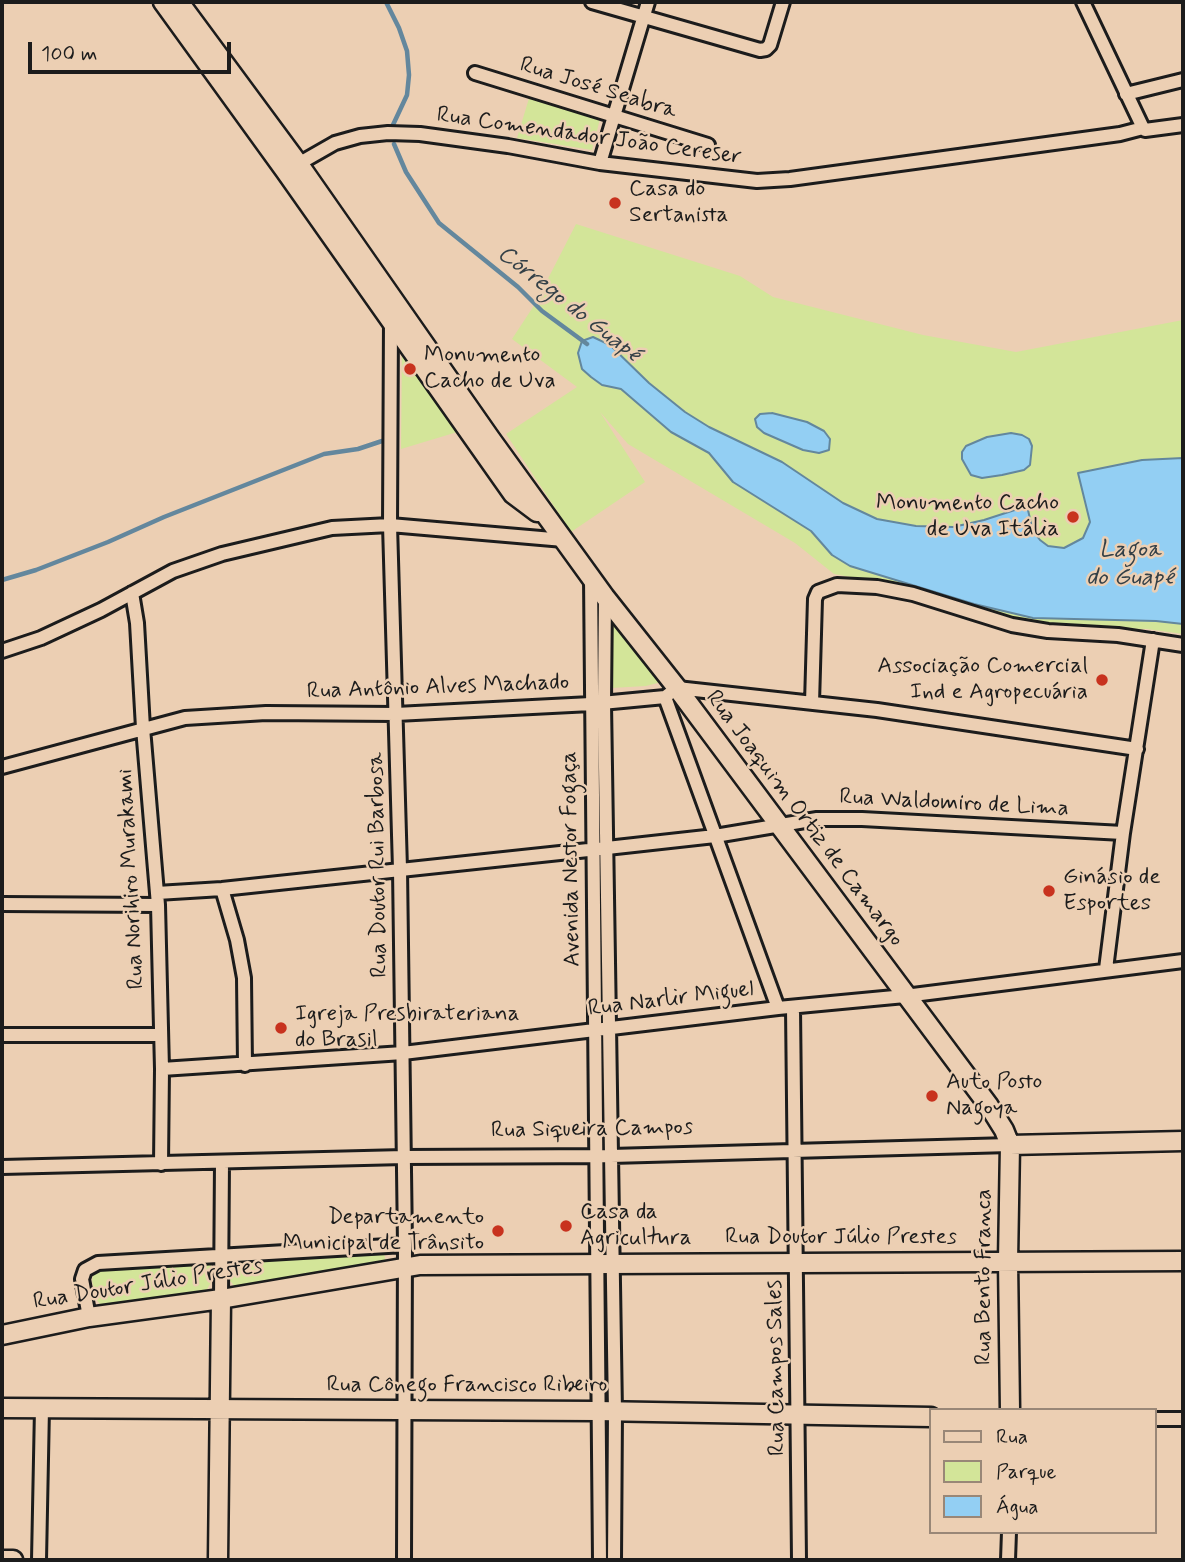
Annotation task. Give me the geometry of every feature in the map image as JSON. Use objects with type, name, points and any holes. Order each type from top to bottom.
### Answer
[{"type":"main road","name":"Rua Joaquim Ortiz de Camargo","points":[[163,2],[392,296],[671,693],[777,824],[989,1106],[1010,1145]]},
{"type":"main road","name":"Rua Joaquim Ortiz de Camargo","points":[[179,2],[292,168],[391,321],[513,494],[553,525]]},
{"type":"main road","name":"Rua Siqueira Campos","points":[[1010,1145],[1183,1141]]},
{"type":"main road","name":"Rua Bento Franca","points":[[1010,1145],[1010,1408]]},
{"type":"main road","name":"Rua Doutor Júlio Prestes","points":[[2,1335],[89,1317],[221,1299],[405,1267],[447,1263],[604,1265],[1183,1261]]},
{"type":"main road","points":[[218,1560],[221,1299]]},
{"type":"main road","name":"Rua Cônego Francisco Ribeiro","points":[[2,1408],[219,1408],[930,1417]]},
{"type":"main road","points":[[2,1560],[13,1560]]},
{"type":"street","points":[[592,2],[760,50],[769,45],[783,2]]},
{"type":"street","points":[[600,163],[648,2]]},
{"type":"street","points":[[1083,2],[1143,128]]},
{"type":"street","name":"Rua José Seabra","points":[[475,73],[708,145]]},
{"type":"street","points":[[1126,94],[1183,80]]},
{"type":"street","name":"Rua Comendador João Cereser","points":[[292,168],[335,143],[360,136],[388,133],[420,134],[508,146],[600,163],[734,180],[768,180],[983,153],[1143,128],[1145,130],[1183,125]]},
{"type":"street","name":"Rua Doutor Rui Barbosa","points":[[392,296],[390,525],[403,1053],[404,1560]]},
{"type":"street","points":[[2,651],[41,638],[173,571],[234,551],[332,528],[390,525],[564,540]]},
{"type":"street","name":"Avenida Nestor Fogaça","points":[[591,577],[600,849],[608,931],[611,1156],[604,1265]]},
{"type":"street","points":[[812,703],[815,599],[818,592],[836,585],[877,587],[912,594],[1024,627],[1183,645]]},
{"type":"street","name":"Rua Norihiro Murakami","points":[[132,593],[137,624],[157,899],[162,1069],[161,1164]]},
{"type":"street","name":"Avenida Nestor Fogaça","points":[[597,703],[605,597]]},
{"type":"street","points":[[1107,970],[1123,833],[1153,640]]},
{"type":"street","points":[[671,693],[715,836],[778,1008]]},
{"type":"street","name":"Rua Antônio Alves Machado","points":[[2,767],[185,718],[225,715],[396,714],[597,703],[671,693],[877,710],[1137,749]]},
{"type":"street","name":"Rua Waldomiro de Lima","points":[[2,904],[157,899],[222,889],[715,836],[817,819],[1123,833]]},
{"type":"street","name":"Avenida Nestor Fogaça","points":[[600,849],[594,931],[595,1156],[604,1265],[606,1412],[600,1502],[600,1560]]},
{"type":"street","points":[[222,889],[237,940],[244,978],[245,1065]]},
{"type":"street","points":[[594,931],[608,931]]},
{"type":"street","name":"Rua Narlir Miguel","points":[[162,1069],[403,1053],[778,1008],[905,996],[1183,961]]},
{"type":"street","points":[[594,979],[608,979]]},
{"type":"street","name":"Rua Campos Sales","points":[[793,1008],[799,1560]]},
{"type":"street","points":[[2,1035],[160,1035]]},
{"type":"street","name":"Rua Siqueira Campos","points":[[2,1167],[404,1157],[611,1156],[1010,1145]]},
{"type":"street","points":[[221,1299],[222,1162]]},
{"type":"street","points":[[89,1317],[82,1279],[90,1265],[405,1245]]},
{"type":"street","points":[[39,1560],[42,1408]]},
{"type":"street","name":"Avenida Nestor Fogaça","points":[[606,1412],[615,1503],[614,1560]]},
{"type":"street","points":[[1157,1419],[1183,1419]]},
{"type":"street","points":[[600,1502],[615,1503]]},
{"type":"street","points":[[1008,1560],[1009,1534]]},
{"type":"green space","points":[[530,95],[600,119],[592,150],[517,138]]},
{"type":"green space","points":[[576,224],[740,276],[773,297],[923,335],[1016,352],[1183,320],[1183,634],[1147,629],[1060,627],[1026,623],[909,588],[834,574],[795,543],[628,444],[600,412],[645,482],[571,532],[506,434],[577,387],[512,339],[535,304]]},
{"type":"green space","points":[[402,343],[464,430],[401,449]]},
{"type":"green space","points":[[613,620],[661,682],[646,686],[611,688],[610,630]]},
{"type":"green space","points":[[384,1254],[386,1262],[369,1266],[235,1287],[228,1278],[233,1262]]},
{"type":"green space","points":[[209,1263],[214,1270],[214,1277],[206,1291],[103,1308],[96,1299],[92,1281],[97,1270]]},
{"type":"water","name":"Lagoa do Guapé","points":[[593,337],[610,345],[649,383],[685,412],[709,427],[782,462],[843,503],[877,519],[916,526],[953,527],[1027,506],[1033,531],[1040,540],[1048,546],[1064,548],[1083,538],[1090,522],[1078,473],[1142,460],[1183,458],[1183,624],[1033,618],[974,604],[850,566],[832,555],[811,531],[733,482],[709,453],[671,432],[621,389],[602,385],[582,369],[578,353],[582,341]]},
{"type":"water","points":[[772,413],[807,422],[824,431],[830,439],[829,450],[819,453],[803,450],[764,433],[757,427],[755,419],[760,414]]},
{"type":"water","points":[[1011,433],[1029,439],[1032,446],[1030,465],[1024,470],[1002,475],[982,478],[971,475],[962,459],[966,446],[987,437]]},
{"type":"waterway","name":"Córrego do Guapé","points":[[386,2],[407,51],[409,75],[407,95],[392,127]]},
{"type":"waterway","name":"Córrego do Guapé","points":[[394,144],[406,172],[439,223],[518,287],[542,311],[587,344]]},
{"type":"waterway","points":[[2,580],[108,542],[324,454],[358,449],[382,441]]},
{"type":"place","name":"Casa do Sertanista","points":[[615,203]]},
{"type":"place","name":"Monumento Cacho de Uva","points":[[410,369]]},
{"type":"place","name":"Monumento Cacho de Uva Itália","points":[[1073,517]]},
{"type":"place","name":"Associação Comercial Ind e Agropecuária","points":[[1102,680]]},
{"type":"place","name":"Ginásio de Esportes","points":[[1049,891]]},
{"type":"place","name":"Igreja Presbirateriana do Brasil","points":[[281,1028]]},
{"type":"place","name":"Auto Posto Nagoya","points":[[932,1096]]},
{"type":"place","name":"Casa da Agricultura","points":[[566,1226]]},
{"type":"place","name":"Departamento Municipal de Trânsito","points":[[498,1231]]}]
